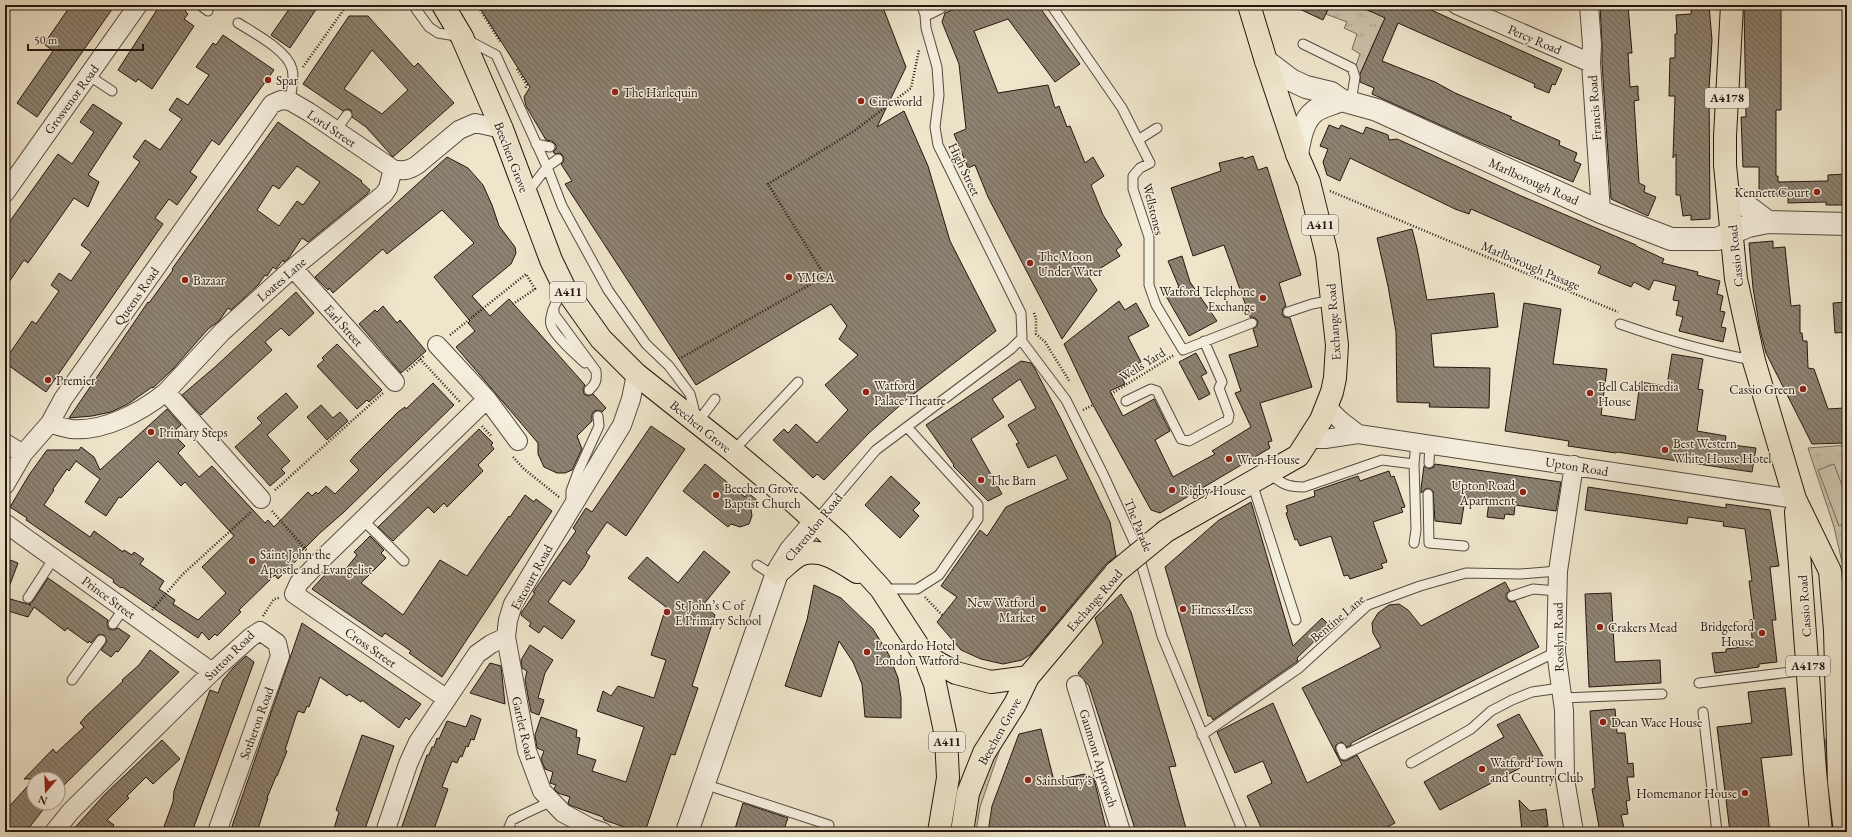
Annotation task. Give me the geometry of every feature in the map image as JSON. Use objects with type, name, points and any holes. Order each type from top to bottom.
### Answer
[{"type":"main road","name":"Beechen Grove","points":[[443,5],[462,37],[502,129],[551,260],[564,287],[601,339],[636,374],[733,451],[816,521],[839,543],[881,588],[924,655],[935,684],[946,736],[948,778],[939,832]]},
{"type":"main road","name":"Exchange Road","points":[[1028,677],[1116,572],[1166,531],[1298,456],[1321,420],[1332,392],[1337,364],[1333,300],[1327,255],[1309,182],[1296,154],[1249,5]]},
{"type":"main road","name":"Cassio Road","points":[[1732,5],[1725,136],[1725,165],[1736,279],[1754,361],[1795,499],[1830,571],[1835,630],[1839,789],[1845,832]]},
{"type":"main road","name":"Cassio Road","points":[[1795,499],[1815,771],[1821,832]]},
{"type":"main road","points":[[777,575],[802,554],[815,553],[827,555],[881,588]]},
{"type":"main road","name":"A411","points":[[924,655],[956,673],[991,682],[1028,677]]},
{"type":"main road","name":"Beechen Grove","points":[[962,832],[968,793],[984,753],[1015,704],[1028,677]]},
{"type":"main road","points":[[1839,766],[1847,789]]},
{"type":"street","name":"Grosvenor Road","points":[[5,193],[138,5]]},
{"type":"street","name":"Percy Road","points":[[1457,5],[1591,63]]},
{"type":"street","name":"Francis Road","points":[[1589,5],[1592,45],[1591,63],[1602,212]]},
{"type":"street","name":"Marlborough Road","points":[[1266,61],[1298,84],[1331,93],[1346,101],[1377,110],[1602,212],[1671,238],[1691,240],[1717,239],[1748,226],[1768,222],[1847,224]]},
{"type":"street","name":"Queens Road","points":[[5,484],[23,454],[50,423],[63,399],[268,107],[281,100],[290,101]]},
{"type":"street","name":"Lord Street","points":[[290,101],[309,112],[393,169]]},
{"type":"street","points":[[1296,154],[1304,125],[1315,111],[1346,101]]},
{"type":"street","points":[[393,169],[403,171],[409,170],[459,130],[475,123],[502,129]]},
{"type":"street","name":"Loates Lane","points":[[50,423],[71,429],[92,428],[104,425],[155,401],[166,392],[222,332],[293,268],[384,194],[388,188],[393,169]]},
{"type":"street","points":[[1728,192],[1768,222]]},
{"type":"street","name":"Earl Street","points":[[293,268],[395,382]]},
{"type":"street","points":[[437,345],[487,399],[513,447]]},
{"type":"street","name":"Estcourt Road","points":[[506,637],[508,620],[513,604],[622,425],[631,398],[636,374]]},
{"type":"street","points":[[166,392],[262,500]]},
{"type":"street","points":[[294,594],[299,583],[318,563],[487,399]]},
{"type":"street","name":"Upton Road","points":[[1327,407],[1341,422],[1358,434]]},
{"type":"street","name":"Upton Road","points":[[1308,439],[1325,439],[1358,434],[1795,499]]},
{"type":"street","points":[[5,443],[23,454]]},
{"type":"street","name":"Rosslyn Road","points":[[1574,465],[1558,571],[1556,652],[1564,710],[1565,779],[1574,832]]},
{"type":"street","name":"Clarendon Road","points":[[687,832],[777,575],[791,550],[816,521]]},
{"type":"street","name":"Prince Street","points":[[5,523],[212,672]]},
{"type":"street","name":"Cross Street","points":[[294,594],[447,699]]},
{"type":"street","name":"Sotheron Road","points":[[217,832],[280,656],[277,643],[268,635],[260,631],[251,637]]},
{"type":"street","name":"Sutton Road","points":[[54,832],[71,811],[212,672],[251,637]]},
{"type":"street","points":[[385,832],[408,764],[418,742],[477,654],[491,644],[506,637]]},
{"type":"street","name":"Gartlet Road","points":[[506,637],[527,751],[542,791],[563,813],[591,828],[603,832]]},
{"type":"street","name":"Gaumont Approach","points":[[1076,685],[1121,832]]},
{"type":"lane","points":[[200,5],[208,11]]},
{"type":"lane","points":[[413,5],[429,27],[438,33],[462,37],[496,55],[547,167],[562,206],[608,290],[646,344],[669,366],[690,394],[697,423]]},
{"type":"lane","name":"Wellstones","points":[[1051,5],[1122,108],[1150,163],[1140,168],[1134,176],[1133,189],[1149,237],[1149,284],[1156,305],[1183,350]]},
{"type":"lane","name":"High Street","points":[[929,7],[925,15],[926,28],[937,67],[939,95],[935,127],[938,145],[1021,313],[1022,339]]},
{"type":"lane","points":[[238,23],[283,54],[289,62],[293,75],[290,101]]},
{"type":"lane","points":[[1303,44],[1352,68],[1355,77],[1346,101]]},
{"type":"lane","points":[[88,75],[112,91]]},
{"type":"lane","points":[[336,130],[346,115]]},
{"type":"lane","points":[[1138,140],[1157,128]]},
{"type":"lane","points":[[536,144],[550,147]]},
{"type":"lane","points":[[526,194],[547,167],[558,159]]},
{"type":"lane","points":[[564,287],[554,307],[554,314],[596,371],[597,379],[590,390]]},
{"type":"lane","points":[[1288,312],[1312,304],[1333,300]]},
{"type":"lane","points":[[1183,350],[1252,323]]},
{"type":"lane","points":[[1620,324],[1666,341],[1717,354],[1754,361]]},
{"type":"lane","name":"Clarendon Road","points":[[816,521],[876,450],[1022,339]]},
{"type":"lane","name":"The Parade","points":[[1022,339],[1066,400],[1104,476],[1136,546],[1162,636],[1243,832]]},
{"type":"lane","points":[[1126,401],[1154,389],[1157,391],[1181,439],[1189,441],[1228,420],[1229,415],[1219,388],[1222,382],[1204,341]]},
{"type":"lane","points":[[733,451],[798,382]]},
{"type":"lane","points":[[697,423],[715,399]]},
{"type":"lane","points":[[571,508],[571,491],[578,472],[597,433],[599,426],[598,416]]},
{"type":"lane","points":[[881,588],[918,589],[939,575],[978,519],[978,505],[907,427]]},
{"type":"lane","points":[[1423,443],[1429,463]]},
{"type":"lane","points":[[1414,543],[1416,530],[1414,464],[1423,443]]},
{"type":"lane","points":[[1296,620],[1260,478],[1293,487],[1304,487],[1382,460],[1414,464]]},
{"type":"lane","points":[[1428,494],[1428,543],[1464,546]]},
{"type":"lane","points":[[363,520],[404,561]]},
{"type":"lane","points":[[28,598],[54,558]]},
{"type":"lane","points":[[757,565],[777,575]]},
{"type":"lane","name":"Bentine Lane","points":[[1202,735],[1299,668],[1368,605],[1420,586],[1466,572],[1520,574],[1558,571]]},
{"type":"lane","points":[[1512,596],[1534,589],[1558,591]]},
{"type":"lane","points":[[113,624],[124,608]]},
{"type":"lane","points":[[72,680],[101,640]]},
{"type":"lane","points":[[1341,748],[1344,755],[1556,652]]},
{"type":"lane","points":[[1699,683],[1808,670]]},
{"type":"lane","points":[[1411,763],[1471,729],[1491,711],[1532,692],[1662,694]]},
{"type":"lane","points":[[1703,712],[1717,832]]},
{"type":"lane","points":[[704,784],[829,825]]},
{"type":"lane","points":[[507,832],[512,820],[552,801]]},
{"type":"path","points":[[299,73],[347,5]]},
{"type":"path","points":[[680,359],[825,276],[768,184],[854,131],[911,88],[919,49]]},
{"type":"path","name":"Marlborough Passage","points":[[1309,182],[1624,314]]},
{"type":"path","points":[[143,621],[182,575],[262,500],[420,359],[526,274],[535,289],[513,304]]},
{"type":"path","points":[[1033,312],[1036,318],[1036,334],[1045,342]]},
{"type":"path","name":"Wells Yard","points":[[1111,394],[1183,350]]},
{"type":"path","points":[[420,359],[498,442]]},
{"type":"path","points":[[513,447],[524,469],[571,508]]},
{"type":"path","points":[[262,500],[318,563]]},
{"type":"path","points":[[918,589],[942,615]]},
{"type":"path","name":"Sutton Road","points":[[251,637],[274,599],[294,594]]},
{"type":"green space","points":[[1330,5],[1365,5],[1365,9],[1371,12],[1373,8],[1401,16],[1395,30],[1382,24],[1357,81],[1356,65],[1360,54],[1352,49],[1357,34],[1344,28],[1347,22],[1326,14]]},
{"type":"green space","points":[[1847,445],[1847,584],[1834,527],[1808,448]]},
{"type":"green space","points":[[1834,464],[1847,499],[1847,523],[1839,526],[1818,470]]},
{"type":"green space","points":[[1823,737],[1825,739],[1831,789],[1840,832],[1829,832]]},
{"type":"green space","points":[[1002,743],[980,807],[976,832],[971,832],[980,785],[989,764]]},
{"type":"building","points":[[71,5],[115,5],[37,117],[17,103],[53,51],[44,44]]},
{"type":"building","points":[[160,5],[189,5],[185,11],[188,14],[184,19],[194,26],[152,89],[138,79],[136,82],[118,70]]},
{"type":"building","points":[[292,5],[319,5],[290,48],[271,35]]},
{"type":"building","points":[[478,5],[882,5],[906,67],[877,127],[904,111],[928,166],[950,241],[996,331],[906,400],[869,433],[824,480],[817,474],[813,478],[773,440],[784,429],[788,433],[796,424],[817,443],[848,410],[825,385],[858,355],[839,339],[847,326],[831,304],[696,385],[565,184],[572,181],[561,164],[564,161],[563,156],[560,153],[555,154],[553,152],[556,149],[556,145],[552,141],[546,140],[526,106],[524,97],[530,87]]},
{"type":"building","points":[[964,5],[1038,5],[1080,64],[1055,82],[1008,19],[974,31],[998,93],[1048,85],[1055,108],[1059,106],[1067,127],[1070,126],[1085,163],[1093,157],[1104,176],[1091,185],[1103,215],[1122,245],[1116,250],[1120,256],[1088,276],[1097,290],[1062,339],[988,197],[975,165],[968,168],[954,134],[966,129],[959,64],[942,22],[945,13]]},
{"type":"building","points":[[1291,5],[1330,5],[1323,20]]},
{"type":"building","points":[[1357,5],[1420,5],[1562,69],[1555,85],[1552,84],[1549,93],[1534,87],[1535,84],[1398,23],[1382,61],[1435,82],[1455,93],[1512,117],[1510,119],[1560,141],[1559,145],[1577,153],[1574,161],[1581,164],[1573,182],[1469,138],[1372,94],[1374,88],[1360,82],[1360,74],[1385,18]]},
{"type":"building","points":[[1600,5],[1628,5],[1632,53],[1628,53],[1630,87],[1638,86],[1639,100],[1634,101],[1639,183],[1645,186],[1644,192],[1656,197],[1648,216],[1611,199],[1602,63]]},
{"type":"building","points":[[1692,5],[1709,5],[1712,40],[1709,90],[1710,219],[1691,220],[1691,215],[1683,216],[1680,195],[1676,195],[1676,154],[1673,158],[1675,96],[1669,96],[1670,58],[1675,58],[1675,34],[1677,34],[1676,15],[1691,14]]},
{"type":"building","points":[[1744,5],[1781,5],[1781,110],[1776,110],[1776,176],[1778,176],[1778,182],[1828,181],[1828,175],[1847,174],[1847,205],[1826,205],[1826,202],[1788,203],[1788,196],[1759,196],[1759,167],[1743,167],[1741,117],[1746,117]]},
{"type":"building","points":[[349,16],[368,16],[414,67],[418,63],[454,103],[393,157],[366,127],[352,117],[351,110],[347,109],[343,111],[303,84]],"holes":[[[372,50],[408,90],[382,114],[344,89]]]},
{"type":"building","points":[[223,35],[274,70],[219,145],[212,140],[190,172],[197,177],[177,205],[169,199],[155,218],[163,224],[46,392],[5,363],[5,360],[32,321],[36,324],[59,291],[51,285],[59,273],[71,281],[91,252],[81,245],[140,162],[133,157],[145,140],[160,150],[182,119],[169,110],[177,98],[188,105],[209,75],[196,67],[213,43],[216,45]]},
{"type":"building","points":[[93,104],[122,123],[88,175],[99,182],[88,207],[74,198],[28,263],[24,260],[5,288],[5,228],[58,154],[72,164],[94,132],[80,122]]},
{"type":"building","points":[[278,122],[362,181],[361,182],[370,190],[308,242],[302,238],[288,259],[284,262],[283,260],[276,269],[273,267],[267,276],[265,275],[258,285],[231,310],[228,308],[219,321],[208,329],[173,369],[153,388],[152,387],[128,404],[111,412],[92,416],[69,418],[148,302],[149,303],[173,270],[172,269]],"holes":[[[297,166],[320,182],[303,205],[297,201],[279,226],[257,210],[273,185],[279,189]]]},
{"type":"building","points":[[1329,125],[1339,129],[1341,125],[1363,134],[1366,127],[1383,133],[1388,135],[1389,140],[1397,139],[1519,195],[1636,245],[1664,259],[1662,263],[1698,272],[1697,275],[1720,281],[1717,294],[1723,296],[1720,311],[1725,312],[1721,327],[1726,328],[1723,342],[1679,331],[1683,317],[1676,315],[1679,301],[1673,300],[1676,286],[1654,280],[1649,290],[1634,282],[1631,287],[1598,273],[1601,266],[1471,209],[1469,214],[1455,209],[1350,158],[1340,181],[1327,175],[1323,162],[1328,149],[1320,146]]},
{"type":"building","points":[[1253,156],[1258,170],[1267,167],[1301,275],[1279,283],[1286,306],[1283,308],[1282,314],[1284,317],[1290,318],[1312,387],[1260,403],[1272,441],[1268,442],[1270,448],[1160,513],[1151,510],[1093,405],[1064,344],[1119,301],[1125,310],[1136,303],[1149,326],[1128,337],[1141,362],[1119,372],[1125,384],[1110,391],[1123,416],[1154,399],[1170,431],[1155,440],[1173,477],[1215,454],[1212,451],[1251,427],[1235,393],[1241,391],[1229,355],[1258,346],[1253,329],[1257,326],[1258,321],[1255,318],[1250,317],[1224,245],[1193,256],[1171,188],[1221,171],[1219,163]]},
{"type":"building","points":[[447,157],[468,168],[483,185],[499,226],[515,247],[516,253],[511,264],[472,296],[490,316],[509,299],[585,385],[583,389],[584,394],[588,396],[593,394],[606,408],[602,412],[598,410],[594,411],[592,414],[592,421],[577,436],[582,449],[572,470],[565,473],[557,473],[544,467],[538,454],[538,443],[456,347],[475,331],[468,323],[470,321],[434,277],[474,243],[442,210],[387,254],[383,249],[333,293],[315,277]]},
{"type":"building","points":[[1412,229],[1427,300],[1494,293],[1498,327],[1431,334],[1434,367],[1490,368],[1489,408],[1429,407],[1430,403],[1397,402],[1396,332],[1388,286],[1377,238]]},
{"type":"building","points":[[1773,241],[1773,248],[1785,247],[1791,306],[1800,305],[1800,333],[1802,333],[1803,341],[1807,341],[1808,368],[1814,369],[1828,409],[1844,408],[1846,443],[1812,444],[1766,353],[1760,330],[1753,288],[1749,243]]},
{"type":"building","points":[[1182,256],[1190,282],[1217,321],[1189,336],[1166,296],[1179,287],[1168,261]]},
{"type":"building","points":[[296,292],[314,313],[289,336],[281,328],[265,342],[272,350],[201,415],[182,395],[215,367]]},
{"type":"building","points":[[1847,302],[1847,332],[1835,333],[1833,303]]},
{"type":"building","points":[[1524,303],[1561,309],[1553,364],[1607,369],[1601,415],[1635,420],[1640,382],[1667,386],[1672,354],[1703,359],[1698,389],[1703,390],[1697,431],[1726,436],[1725,444],[1756,448],[1752,472],[1568,446],[1569,441],[1505,431]]},
{"type":"building","points":[[383,306],[397,323],[400,320],[426,351],[401,373],[359,324],[375,310],[377,312]]},
{"type":"building","points":[[337,344],[382,390],[369,402],[367,400],[357,409],[317,366],[324,360],[322,358]]},
{"type":"building","points":[[1196,353],[1207,373],[1201,376],[1210,394],[1199,400],[1179,362]]},
{"type":"building","points":[[1021,361],[1031,363],[1034,367],[1062,421],[1110,522],[1116,556],[1106,564],[1031,654],[1022,660],[1003,664],[981,659],[961,650],[937,622],[957,597],[941,586],[980,530],[987,536],[1006,507],[1068,479],[1056,455],[1028,468],[1016,444],[1019,443],[1008,425],[1036,408],[1020,379],[992,399],[1004,417],[971,439],[1002,494],[988,501],[953,466],[954,465],[926,425]]},
{"type":"building","points":[[433,383],[454,405],[344,512],[320,533],[300,553],[302,555],[278,579],[275,575],[239,610],[241,612],[217,636],[215,634],[209,640],[202,632],[198,638],[122,587],[121,588],[113,582],[114,580],[26,520],[27,518],[10,507],[29,475],[47,450],[79,450],[81,447],[94,457],[100,470],[167,409],[181,425],[176,429],[181,435],[178,439],[185,446],[178,453],[199,477],[212,466],[265,523],[268,520],[274,527],[308,492],[312,496],[316,492],[318,494],[326,486],[335,494],[359,470],[350,461],[355,455],[398,412],[405,407],[406,409]],"holes":[[[76,461],[100,479],[85,502],[106,516],[119,497],[121,498],[158,461],[181,486],[185,482],[234,536],[202,567],[226,593],[198,620],[173,604],[175,600],[159,589],[164,581],[140,564],[144,559],[134,552],[132,555],[124,550],[123,552],[94,531],[90,537],[44,505],[67,469],[69,471]]]},
{"type":"building","points":[[286,393],[298,407],[267,435],[290,461],[281,469],[285,473],[270,486],[235,447],[262,423],[257,418]]},
{"type":"building","points":[[321,405],[333,418],[340,412],[348,421],[327,440],[307,417]]},
{"type":"building","points":[[651,426],[685,449],[626,536],[607,522],[586,553],[590,556],[584,567],[570,585],[563,580],[548,602],[575,621],[562,639],[544,626],[539,633],[529,626],[531,623],[521,615],[521,613],[535,593],[533,592],[576,531],[573,528],[586,508],[592,512]]},
{"type":"building","points":[[479,429],[493,443],[491,445],[494,449],[478,465],[483,471],[447,507],[444,503],[434,513],[428,507],[393,541],[378,527]]},
{"type":"building","name":"Beechen Grove Baptist Church","points":[[705,464],[745,497],[748,493],[758,501],[751,510],[752,516],[749,524],[740,527],[731,524],[728,527],[683,491]]},
{"type":"building","points":[[1435,464],[1561,482],[1556,511],[1515,505],[1514,515],[1505,514],[1504,519],[1487,517],[1489,502],[1465,499],[1461,524],[1435,521],[1433,491],[1427,488],[1421,493],[1421,488],[1424,466],[1429,469],[1434,467]]},
{"type":"building","points":[[1389,471],[1391,477],[1394,476],[1405,507],[1401,508],[1403,512],[1373,522],[1387,562],[1381,564],[1383,568],[1350,579],[1348,575],[1344,576],[1331,536],[1300,546],[1297,539],[1295,540],[1286,513],[1288,512],[1286,506],[1315,496],[1314,491],[1358,476],[1360,481]]},
{"type":"building","points":[[891,476],[920,503],[913,510],[919,516],[900,538],[865,505]]},
{"type":"building","points":[[1588,487],[1726,508],[1726,504],[1770,510],[1779,566],[1770,567],[1776,620],[1772,620],[1777,662],[1759,664],[1759,667],[1715,673],[1712,653],[1726,652],[1726,649],[1753,646],[1750,620],[1754,619],[1749,581],[1752,581],[1745,529],[1723,526],[1724,522],[1688,517],[1687,524],[1585,510]]},
{"type":"building","points":[[525,495],[534,502],[536,499],[552,511],[442,677],[409,653],[411,651],[385,633],[382,637],[312,589],[331,568],[341,575],[357,555],[354,552],[370,536],[384,550],[381,553],[386,558],[361,583],[403,615],[440,560],[467,576]]},
{"type":"building","points":[[1251,502],[1293,646],[1322,618],[1330,626],[1297,658],[1298,661],[1213,720],[1211,716],[1208,716],[1165,567],[1219,520]]},
{"type":"building","points":[[704,551],[730,572],[703,605],[715,615],[692,686],[698,688],[675,755],[671,754],[646,829],[639,832],[604,820],[603,817],[569,805],[568,803],[570,797],[558,793],[554,789],[556,785],[550,783],[553,772],[545,769],[541,759],[544,751],[537,748],[535,735],[541,717],[577,730],[576,737],[580,738],[577,754],[596,760],[592,771],[626,782],[644,727],[597,711],[603,691],[611,696],[618,686],[654,698],[666,660],[651,655],[666,607],[628,578],[647,557],[678,583]]},
{"type":"building","points":[[5,558],[18,563],[6,595],[5,595]]},
{"type":"building","points":[[48,578],[108,620],[107,624],[109,629],[113,630],[118,628],[130,636],[118,652],[116,651],[111,657],[101,650],[107,641],[104,635],[98,635],[91,643],[89,641],[88,643],[67,628],[65,631],[34,607],[28,617],[5,610],[7,598],[31,605],[29,604],[33,601]]},
{"type":"building","points":[[1505,582],[1510,591],[1506,594],[1506,598],[1510,602],[1515,601],[1539,647],[1351,743],[1351,745],[1347,747],[1342,742],[1336,745],[1335,750],[1341,760],[1346,761],[1357,755],[1395,823],[1378,832],[1263,832],[1247,796],[1272,783],[1263,761],[1235,773],[1217,732],[1273,703],[1307,783],[1342,765],[1302,688],[1381,647],[1373,633],[1372,623],[1378,613],[1389,605],[1399,604],[1408,610],[1421,626]]},
{"type":"building","name":"Leonardo Hotel London Watford","points":[[814,585],[841,598],[873,629],[889,655],[898,678],[901,698],[901,718],[865,717],[862,684],[853,662],[839,641],[821,697],[785,686],[807,620]]},
{"type":"building","name":"Crakers Mead","points":[[1611,593],[1615,662],[1660,660],[1661,683],[1589,687],[1585,594]]},
{"type":"building","points":[[1121,594],[1131,612],[1176,766],[1169,767],[1187,832],[1136,832],[1089,686],[1078,673],[1103,643],[1095,618]]},
{"type":"building","points":[[302,623],[421,704],[409,720],[406,717],[399,728],[362,700],[361,702],[349,694],[347,696],[320,677],[309,707],[307,706],[304,713],[298,711],[285,750],[287,751],[267,798],[257,832],[230,832]]},
{"type":"building","points":[[530,645],[553,660],[545,673],[538,698],[544,700],[539,715],[531,712],[525,680],[527,671],[522,668],[521,660]]},
{"type":"building","points":[[150,650],[179,672],[66,783],[66,771],[32,771],[53,749],[56,753],[84,727],[80,723],[86,716],[139,665]]},
{"type":"building","points":[[246,656],[254,662],[192,832],[162,832],[173,802],[174,791],[210,690],[218,693],[223,680]]},
{"type":"building","points":[[490,663],[501,666],[505,704],[470,693]]},
{"type":"building","name":"Homemanor House","points":[[1785,688],[1792,755],[1761,758],[1770,832],[1730,832],[1717,727],[1752,723],[1748,692]]},
{"type":"building","points":[[1615,709],[1617,733],[1625,733],[1628,764],[1633,763],[1634,777],[1627,777],[1630,800],[1626,801],[1628,814],[1621,815],[1625,832],[1600,832],[1592,789],[1595,788],[1590,711]]},
{"type":"building","name":"Watford Town and Country Club","points":[[1519,714],[1543,756],[1440,810],[1424,782],[1504,737],[1497,725]]},
{"type":"building","points":[[471,715],[481,719],[474,740],[471,739],[468,747],[466,746],[462,757],[460,756],[457,763],[452,761],[442,787],[448,789],[433,832],[400,832],[427,755],[429,755],[432,747],[434,747],[437,738],[439,739],[447,721],[466,727]]},
{"type":"building","name":"Sainsbury's","points":[[1041,729],[1054,781],[1084,774],[1094,779],[1107,832],[988,832],[992,806],[1019,734]]},
{"type":"building","points":[[362,735],[394,746],[364,832],[333,832],[339,812],[336,810]]},
{"type":"building","points":[[162,740],[180,759],[153,784],[146,777],[127,796],[129,798],[107,820],[114,825],[109,832],[71,832],[105,794]]},
{"type":"building","points":[[26,788],[26,811],[42,811],[26,832],[5,832],[5,817],[9,811],[7,809]]},
{"type":"building","points":[[1519,800],[1530,811],[1546,809],[1548,826],[1542,827],[1543,832],[1522,832]]},
{"type":"building","points":[[743,803],[788,818],[783,832],[734,832]]},
{"type":"place","name":"Spar","points":[[268,80]]},
{"type":"place","name":"The Harlequin","points":[[615,92]]},
{"type":"place","name":"Cineworld","points":[[861,101]]},
{"type":"place","name":"Kennett Court","points":[[1817,192]]},
{"type":"place","name":"The Moon Under Water","points":[[1030,263]]},
{"type":"place","name":"YMCA","points":[[789,277]]},
{"type":"place","name":"Bazaar","points":[[185,280]]},
{"type":"place","name":"Watford Telephone Exchange","points":[[1263,298]]},
{"type":"place","name":"Premier","points":[[48,380]]},
{"type":"place","name":"Cassio Green","points":[[1803,389]]},
{"type":"place","name":"Watford Palace Theatre","points":[[866,392]]},
{"type":"place","name":"Bell Cablemedia House","points":[[1590,393]]},
{"type":"place","name":"Primary Steps","points":[[151,432]]},
{"type":"place","name":"Best Western White House Hotel","points":[[1665,450]]},
{"type":"place","name":"Wren House","points":[[1229,459]]},
{"type":"place","name":"The Barn","points":[[981,480]]},
{"type":"place","name":"Rigby House","points":[[1172,490]]},
{"type":"place","name":"Upton Road Apartment","points":[[1523,492]]},
{"type":"place","name":"Beechen Grove Baptist Church","points":[[716,495]]},
{"type":"place","name":"Saint John the Apostle and Evangelist","points":[[252,561]]},
{"type":"place","name":"New Watford Market","points":[[1043,609]]},
{"type":"place","name":"Fitness4Less","points":[[1183,609]]},
{"type":"place","name":"St John’s C of E Primary School","points":[[667,612]]},
{"type":"place","name":"Crakers Mead","points":[[1600,627]]},
{"type":"place","name":"Bridgeford House","points":[[1762,633]]},
{"type":"place","name":"Leonardo Hotel London Watford","points":[[867,652]]},
{"type":"place","name":"Dean Wace House","points":[[1603,722]]},
{"type":"place","name":"Watford Town and Country Club","points":[[1482,769]]},
{"type":"place","name":"Sainsbury's","points":[[1028,780]]},
{"type":"place","name":"Homemanor House","points":[[1745,793]]}]
